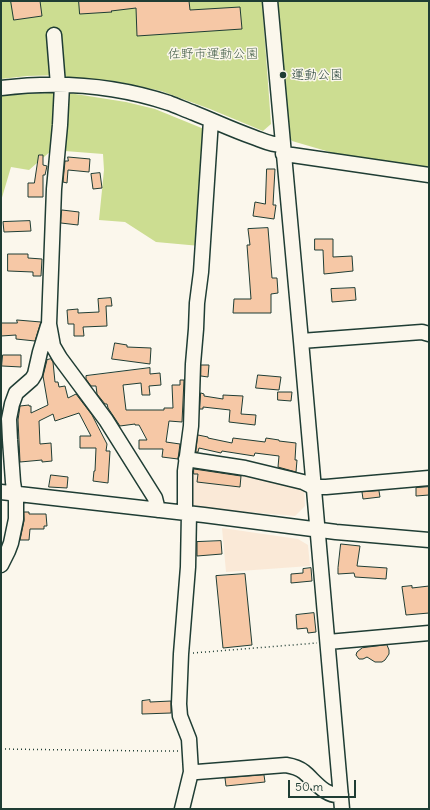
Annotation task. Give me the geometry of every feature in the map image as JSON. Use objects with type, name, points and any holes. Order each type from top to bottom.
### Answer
[{"type":"street","points":[[270,1],[341,802]]},
{"type":"street","points":[[54,35],[60,85],[60,125],[54,189],[49,324],[53,346],[60,358],[106,420],[155,498],[158,510]]},
{"type":"street","points":[[1,88],[60,85],[85,86],[125,92],[169,103],[273,145],[292,155],[429,175]]},
{"type":"street","points":[[182,809],[191,772],[189,739],[180,716],[179,704],[181,654],[188,568],[185,471],[191,426],[196,303],[201,272],[211,120]]},
{"type":"street","points":[[8,493],[12,482],[9,419],[6,404],[32,379],[35,374],[49,324]]},
{"type":"street","points":[[301,342],[422,332],[429,334]]},
{"type":"street","points":[[186,459],[262,471],[303,482],[314,487],[429,478]]},
{"type":"street","points":[[8,493],[187,513],[336,532],[429,540]]},
{"type":"street","points":[[1,565],[8,551],[16,519],[16,500],[8,493]]},
{"type":"street","points":[[328,642],[429,633]]},
{"type":"street","points":[[191,772],[286,765],[293,766],[303,771],[322,789],[331,795],[336,796],[341,802]]},
{"type":"path","points":[[181,654],[328,642]]},
{"type":"path","points":[[1,749],[190,751]]},
{"type":"shaded area","points":[[189,463],[304,486],[305,506],[295,516],[188,507]]},
{"type":"shaded area","points":[[222,528],[298,539],[308,545],[310,566],[226,572]]},
{"type":"green space","name":"佐野市運動公園","points":[[1,1],[262,1],[271,124],[263,131],[161,91],[119,82],[69,78],[63,75],[27,76],[1,79]]},
{"type":"green space","name":"佐野市運動公園","points":[[275,1],[429,1],[429,167],[340,155],[292,141],[287,134]]},
{"type":"green space","points":[[53,93],[56,101],[66,102],[69,93],[126,102],[155,109],[204,129],[200,246],[156,242],[125,222],[99,220],[104,170],[103,154],[52,150],[29,170],[11,167],[1,201],[1,96]]},
{"type":"building","points":[[11,1],[40,1],[42,16],[14,20]]},
{"type":"building","points":[[79,1],[189,1],[190,10],[240,7],[242,29],[137,36],[136,8],[111,11],[112,12],[80,14]]},
{"type":"building","points":[[39,155],[43,155],[43,165],[47,166],[45,175],[43,175],[43,197],[28,197],[28,183],[34,183]]},
{"type":"building","points":[[68,157],[90,159],[89,172],[68,170],[67,183],[63,182],[65,161],[68,161]]},
{"type":"building","points":[[267,169],[275,169],[273,205],[276,205],[274,219],[253,216],[255,202],[265,204]]},
{"type":"building","points":[[100,173],[102,188],[93,189],[91,174]]},
{"type":"building","points":[[62,210],[79,212],[78,225],[61,223]]},
{"type":"building","points":[[30,221],[31,231],[4,232],[3,222]]},
{"type":"building","points":[[268,228],[272,278],[277,278],[278,293],[271,294],[271,313],[233,313],[234,299],[251,299],[247,245],[250,245],[248,229]]},
{"type":"building","points":[[315,239],[333,239],[333,257],[352,256],[353,271],[324,274],[323,250],[315,250]]},
{"type":"building","points":[[8,254],[28,254],[28,258],[42,259],[41,276],[33,276],[33,272],[8,271]]},
{"type":"building","points":[[355,288],[356,300],[332,302],[331,289]]},
{"type":"building","points":[[111,298],[112,306],[106,306],[107,326],[83,327],[84,336],[74,336],[74,324],[68,324],[67,310],[78,309],[78,313],[99,312],[98,299]]},
{"type":"building","points":[[17,320],[41,322],[35,341],[16,339],[16,335],[1,336],[1,323],[17,323]]},
{"type":"building","points":[[115,343],[127,345],[127,347],[151,348],[150,364],[112,359]]},
{"type":"building","points":[[3,355],[21,355],[21,367],[2,366]]},
{"type":"building","points":[[51,359],[53,362],[55,382],[58,382],[59,387],[65,386],[68,398],[76,394],[92,415],[107,444],[106,451],[110,451],[108,483],[93,481],[96,448],[80,448],[80,436],[91,436],[79,413],[55,421],[53,414],[39,421],[40,444],[51,443],[52,461],[42,462],[42,460],[20,462],[18,420],[20,406],[31,406],[31,413],[48,405],[43,376],[47,360]]},
{"type":"building","points":[[201,365],[209,365],[208,377],[201,376]]},
{"type":"building","points":[[150,368],[150,374],[160,373],[161,385],[149,386],[150,395],[142,395],[141,383],[123,385],[126,410],[164,410],[164,408],[173,408],[172,385],[180,385],[180,380],[184,380],[182,422],[169,421],[166,442],[180,444],[178,459],[162,457],[163,449],[139,449],[139,440],[147,440],[139,425],[135,424],[120,426],[107,404],[105,404],[97,394],[96,386],[91,386],[86,379],[86,376]]},
{"type":"building","points":[[258,375],[281,377],[279,390],[256,388]]},
{"type":"building","points":[[278,392],[292,392],[291,401],[278,400]]},
{"type":"building","points":[[201,393],[204,394],[204,396],[223,399],[223,395],[243,396],[241,414],[256,415],[255,425],[229,422],[230,410],[203,407],[203,409],[200,409]]},
{"type":"building","points":[[198,435],[232,443],[233,438],[265,442],[266,438],[296,443],[296,472],[278,467],[279,456],[255,453],[254,456],[222,451],[221,453],[199,448],[198,452],[196,452]]},
{"type":"building","points":[[194,469],[241,476],[240,487],[197,482],[198,474],[194,474]]},
{"type":"building","points":[[51,475],[68,477],[67,488],[49,487]]},
{"type":"building","points":[[429,487],[429,495],[416,496],[416,488]]},
{"type":"building","points":[[379,491],[380,497],[363,499],[362,492]]},
{"type":"building","points":[[24,512],[29,512],[29,514],[46,514],[47,526],[44,526],[44,529],[30,529],[29,540],[20,540],[24,521]]},
{"type":"building","points":[[221,541],[222,554],[197,556],[197,542]]},
{"type":"building","points":[[341,544],[360,546],[357,566],[387,568],[386,579],[355,577],[354,573],[338,574]]},
{"type":"building","points":[[311,568],[312,581],[291,583],[291,574],[303,573],[303,569]]},
{"type":"building","points":[[245,574],[252,645],[223,648],[216,576]]},
{"type":"building","points":[[412,586],[412,588],[429,586],[429,613],[406,615],[402,587]]},
{"type":"building","points":[[314,613],[316,632],[308,633],[307,628],[297,629],[296,615]]},
{"type":"building","points":[[387,645],[389,654],[382,662],[375,662],[367,657],[359,659],[356,655],[362,648]]},
{"type":"building","points":[[150,700],[150,702],[171,701],[171,713],[142,714],[142,701]]},
{"type":"building","points":[[264,775],[265,782],[226,786],[225,778]]},
{"type":"place","name":"運動公園","points":[[283,75]]}]
